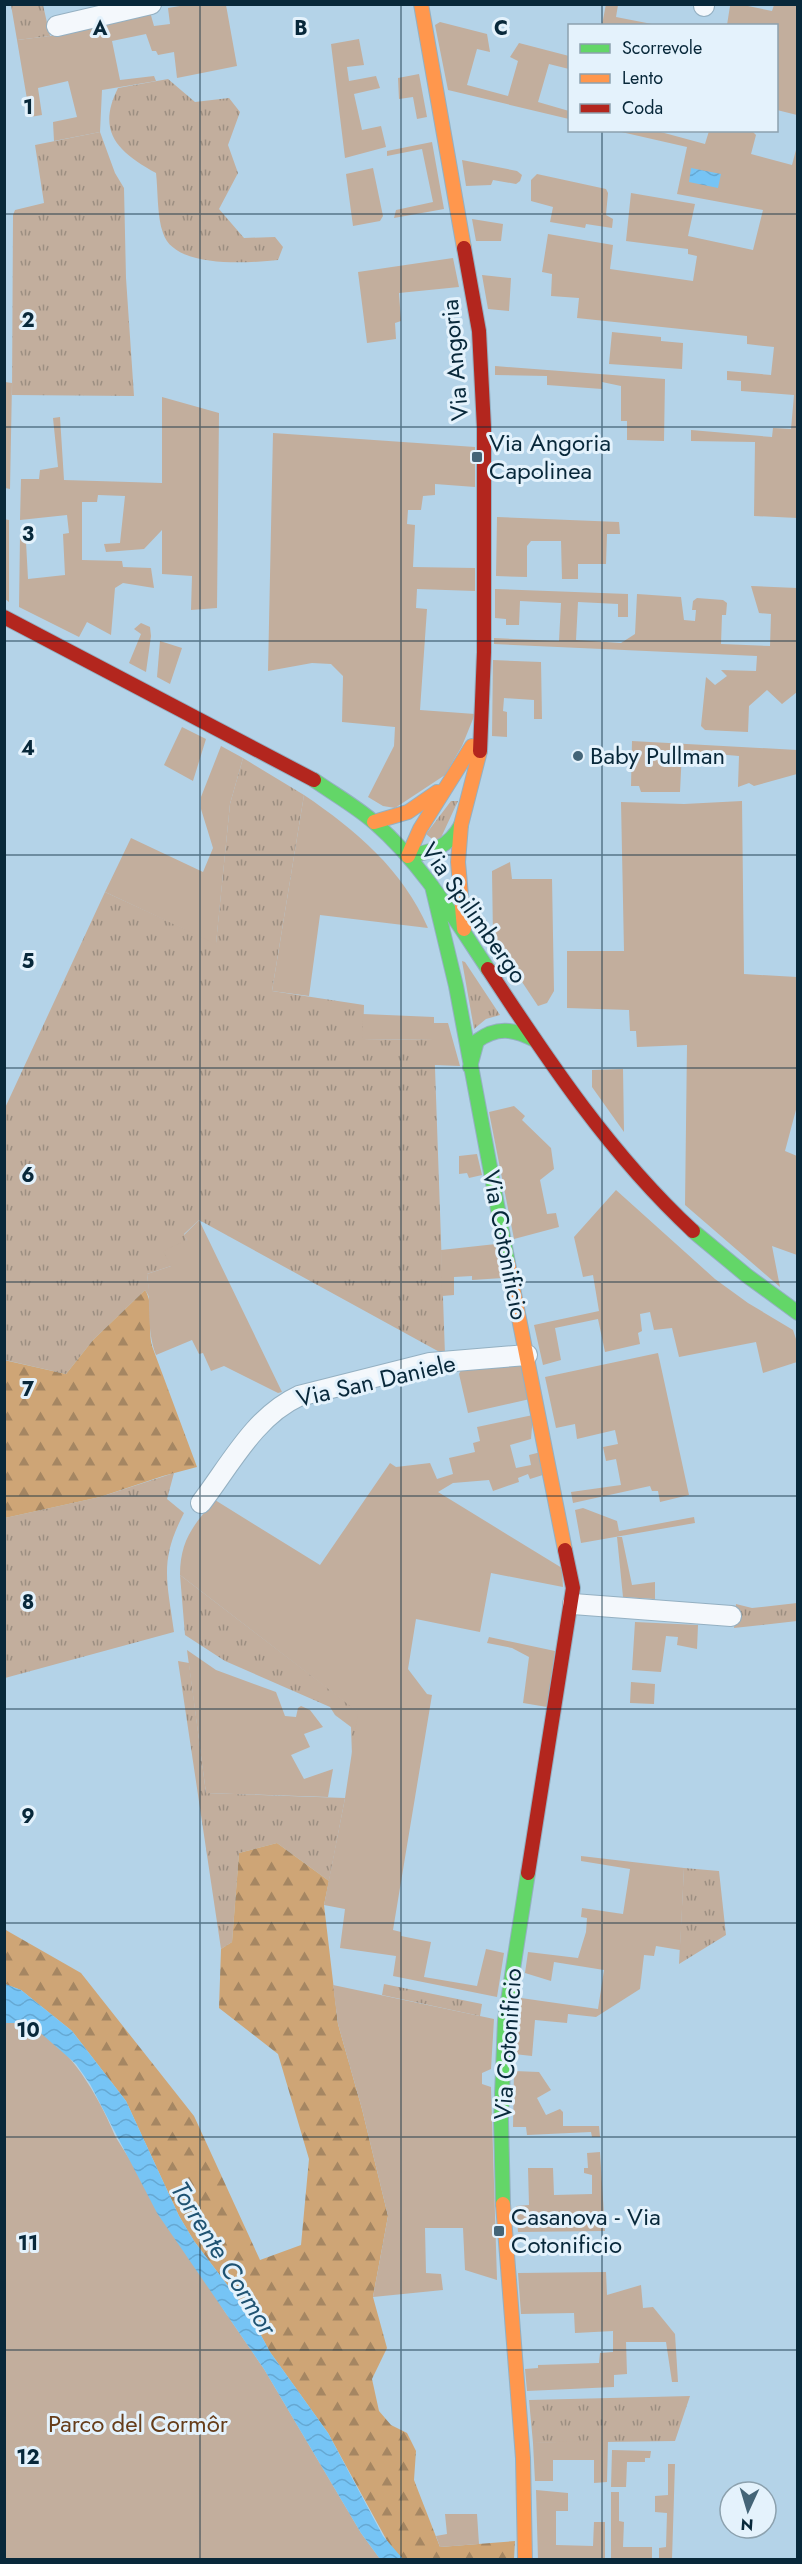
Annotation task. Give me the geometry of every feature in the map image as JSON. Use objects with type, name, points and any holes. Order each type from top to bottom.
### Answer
[{"type":"street","points":[[57,26],[151,4]]},
{"type":"street","name":"Via Angoria","points":[[421,4],[479,332],[484,428],[480,752],[461,825],[458,862],[465,934]]},
{"type":"street","name":"Via Spilimbergo","points":[[4,617],[310,777],[374,822],[408,856],[432,886],[573,1095],[665,1205],[747,1278],[798,1313]]},
{"type":"street","name":"Via Angoria","points":[[408,856],[420,830],[470,752],[482,716]]},
{"type":"street","name":"Via Angoria","points":[[374,822],[392,820],[410,813],[452,780]]},
{"type":"street","name":"Via Angoria","points":[[408,856],[442,848],[454,840],[461,825]]},
{"type":"street","name":"Via Cotonificio","points":[[432,886],[456,986],[470,1068],[571,1568],[573,1604],[505,2020],[500,2090],[508,2284],[526,2516],[525,2559]]},
{"type":"street","points":[[470,1068],[477,1041],[496,1028],[512,1029],[535,1040]]},
{"type":"street","name":"Via San Daniele","points":[[201,1503],[263,1420],[280,1405],[299,1396],[430,1363],[527,1355]]},
{"type":"street","points":[[573,1604],[731,1616]]},
{"type":"green space","points":[[606,4],[618,5],[616,17],[652,24],[602,24]]},
{"type":"green space","points":[[11,5],[43,5],[50,36],[17,40]]},
{"type":"green space","points":[[186,5],[226,5],[237,66],[177,78],[174,52],[158,55],[156,51],[152,51],[146,34],[112,41],[120,80],[154,76],[156,81],[102,90],[100,132],[54,141],[53,122],[77,117],[68,81],[38,88],[42,115],[30,117],[17,40],[50,36],[150,12],[154,26],[170,24],[168,8]]},
{"type":"green space","points":[[726,5],[743,5],[772,11],[774,5],[797,5],[797,115],[778,110],[778,24],[727,24],[730,6]]},
{"type":"green space","points":[[440,22],[487,34],[490,52],[477,49],[467,85],[508,96],[518,61],[510,57],[519,43],[568,56],[568,69],[549,64],[538,102],[568,111],[568,119],[448,90],[435,25]]},
{"type":"green space","points":[[359,39],[364,65],[347,67],[349,81],[376,76],[380,88],[354,94],[362,130],[381,126],[386,147],[345,158],[331,44]]},
{"type":"green space","points":[[419,74],[427,117],[417,119],[413,97],[399,99],[398,78]]},
{"type":"green space","points":[[168,79],[195,102],[229,98],[240,112],[228,145],[238,173],[219,209],[244,238],[275,237],[283,247],[278,260],[214,261],[182,253],[170,245],[161,227],[156,173],[121,148],[110,129],[109,117],[118,88]]},
{"type":"green space","points":[[100,132],[115,173],[124,188],[126,278],[134,396],[12,395],[13,215],[15,210],[44,203],[35,145]]},
{"type":"green space","points":[[621,132],[661,132],[705,144],[709,132],[753,132],[756,135],[751,154],[792,165],[797,146],[797,518],[754,516],[755,442],[691,441],[691,430],[772,437],[773,428],[791,429],[794,395],[741,391],[741,381],[727,380],[727,371],[771,375],[774,347],[747,344],[747,336],[577,318],[579,298],[551,296],[552,274],[542,272],[548,234],[613,245],[610,269],[693,281],[697,256],[688,254],[688,249],[626,241],[631,193],[695,204],[688,236],[753,250],[763,210],[677,194],[687,147]]},
{"type":"green space","points":[[432,142],[444,209],[394,218],[396,210],[433,202],[422,149],[387,156],[387,151]]},
{"type":"green space","points":[[462,160],[517,171],[522,175],[516,184],[493,180],[491,185],[466,186]]},
{"type":"green space","points":[[373,168],[383,216],[380,221],[353,226],[346,174]]},
{"type":"green space","points":[[537,174],[606,189],[608,193],[606,215],[613,219],[612,228],[586,224],[585,228],[550,222],[553,207],[531,201],[531,180]]},
{"type":"green space","points":[[472,219],[503,224],[501,241],[476,241]]},
{"type":"green space","points":[[453,258],[459,287],[399,293],[401,321],[395,323],[396,339],[367,343],[358,272]]},
{"type":"green space","points":[[482,275],[511,278],[509,311],[488,309]]},
{"type":"green space","points":[[612,332],[661,337],[661,341],[683,343],[682,369],[609,364]]},
{"type":"green space","points":[[495,366],[665,379],[664,441],[627,440],[627,421],[621,421],[621,386],[602,382],[602,389],[547,385],[547,376],[495,375]]},
{"type":"green space","points":[[5,382],[12,383],[10,489],[5,488]]},
{"type":"green space","points":[[162,397],[219,413],[217,608],[191,610],[192,576],[162,574],[162,530],[144,549],[106,552],[104,544],[120,543],[125,496],[98,495],[97,502],[82,502],[82,560],[122,561],[123,567],[151,568],[154,588],[123,583],[115,588],[111,635],[87,622],[79,637],[19,607],[20,536],[28,533],[29,541],[26,542],[28,579],[65,575],[63,534],[69,533],[67,515],[20,520],[21,479],[39,479],[40,470],[58,467],[53,418],[60,417],[64,480],[162,483]]},
{"type":"green space","points":[[273,433],[475,447],[475,487],[435,484],[435,495],[423,496],[421,510],[408,510],[407,524],[415,525],[413,567],[475,568],[475,591],[417,589],[416,608],[427,609],[420,710],[475,714],[462,746],[445,775],[395,808],[383,806],[368,797],[394,746],[395,727],[342,722],[343,676],[331,664],[312,663],[268,671]]},
{"type":"green space","points":[[497,517],[619,522],[620,534],[607,534],[606,564],[578,564],[578,579],[562,579],[561,541],[531,541],[527,546],[527,577],[496,576]]},
{"type":"green space","points":[[4,519],[9,520],[9,602],[5,599]]},
{"type":"green space","points":[[751,586],[797,588],[797,692],[782,704],[767,690],[749,706],[748,732],[705,730],[701,726],[706,677],[715,685],[727,676],[721,670],[756,671],[757,656],[494,644],[494,638],[559,641],[561,603],[520,601],[519,625],[506,625],[506,619],[495,618],[495,589],[628,594],[628,617],[618,617],[618,604],[578,602],[576,640],[621,643],[635,634],[637,594],[681,597],[684,620],[695,621],[696,610],[692,610],[693,601],[697,598],[723,600],[727,603],[726,615],[722,615],[721,644],[770,646],[771,614],[759,613]]},
{"type":"green space","points":[[141,623],[150,627],[151,636],[146,672],[129,663],[141,634],[134,629]]},
{"type":"green space","points":[[160,641],[182,648],[170,684],[157,677]]},
{"type":"green space","points":[[493,660],[541,662],[542,719],[534,719],[534,700],[504,698],[503,711],[507,712],[507,737],[492,736]]},
{"type":"green space","points":[[182,727],[206,739],[193,781],[164,765]]},
{"type":"green space","points":[[632,741],[797,750],[797,774],[754,786],[749,783],[738,787],[739,756],[682,751],[680,792],[641,792],[639,786],[631,786]]},
{"type":"green space","points":[[221,746],[243,758],[230,804],[216,944],[105,892],[131,838],[203,872],[213,848],[201,809],[201,797]]},
{"type":"green space","points":[[243,758],[304,795],[272,991],[364,1005],[363,1040],[434,1039],[445,1355],[199,1220],[184,1234],[187,1240],[171,1266],[147,1274],[150,1298],[145,1290],[93,1340],[66,1374],[5,1360],[4,1110],[105,892],[216,943],[230,804]]},
{"type":"green space","points":[[304,795],[342,822],[376,853],[405,888],[428,928],[320,915],[309,996],[272,991]]},
{"type":"green space","points":[[451,801],[458,801],[438,844],[426,834]]},
{"type":"green space","points":[[742,801],[744,974],[797,977],[797,1106],[785,1151],[797,1156],[797,1255],[772,1246],[780,1287],[685,1205],[687,1045],[637,1047],[636,1031],[630,1031],[629,1010],[567,1008],[567,951],[624,951],[621,802],[684,804]]},
{"type":"green space","points":[[510,862],[512,879],[552,879],[554,991],[547,1003],[538,1006],[493,938],[492,871]]},
{"type":"green space","points":[[462,961],[465,962],[500,1015],[486,1019],[474,1029]]},
{"type":"green space","points":[[363,1014],[434,1017],[434,1023],[448,1023],[460,1066],[434,1065],[434,1039],[362,1040]]},
{"type":"green space","points":[[623,1069],[624,1132],[592,1087],[592,1070]]},
{"type":"green space","points":[[514,1106],[525,1116],[522,1120],[551,1148],[554,1169],[540,1180],[547,1214],[556,1213],[559,1227],[514,1239],[489,1112]]},
{"type":"green space","points":[[477,1154],[482,1175],[469,1178],[467,1173],[459,1174],[459,1156]]},
{"type":"green space","points":[[616,1190],[715,1279],[748,1303],[793,1330],[797,1342],[797,1362],[763,1373],[756,1342],[679,1357],[672,1328],[654,1330],[650,1312],[640,1314],[642,1331],[638,1333],[640,1344],[605,1352],[598,1319],[555,1328],[561,1360],[543,1365],[534,1325],[599,1311],[593,1275],[583,1277],[574,1237]]},
{"type":"green space","points":[[199,1220],[282,1392],[278,1393],[224,1366],[211,1371],[203,1353],[199,1354],[192,1340],[156,1355],[150,1325],[147,1274],[171,1266],[163,1251],[187,1240],[184,1235]]},
{"type":"green space","points":[[496,1244],[503,1278],[472,1280],[472,1276],[454,1277],[454,1295],[442,1296],[441,1250]]},
{"type":"green space","points":[[145,1290],[150,1303],[152,1346],[197,1467],[100,1497],[5,1518],[4,1360],[66,1374],[93,1340]]},
{"type":"green space","points":[[658,1353],[689,1495],[660,1502],[658,1491],[652,1491],[650,1486],[573,1503],[571,1492],[621,1485],[616,1459],[606,1461],[603,1447],[618,1444],[615,1430],[577,1439],[575,1424],[556,1428],[545,1377]]},
{"type":"green space","points":[[522,1362],[530,1399],[468,1413],[459,1374],[462,1368]]},
{"type":"green space","points":[[533,1415],[531,1439],[510,1445],[516,1468],[531,1465],[529,1455],[541,1452],[546,1474],[530,1479],[528,1474],[518,1478],[519,1482],[493,1491],[489,1480],[453,1483],[438,1492],[562,1568],[563,1587],[491,1573],[480,1632],[416,1619],[408,1669],[427,1694],[432,1695],[393,1930],[401,1932],[401,1936],[431,1942],[424,1977],[477,1986],[486,1949],[504,1953],[497,1997],[393,1976],[396,1956],[340,1948],[345,1909],[324,1905],[345,1798],[358,1712],[180,1575],[182,1552],[189,1534],[215,1500],[320,1565],[390,1463],[396,1467],[430,1463],[437,1479],[453,1474],[449,1458],[475,1452],[473,1443],[480,1441],[477,1427]]},
{"type":"green space","points":[[174,1473],[167,1499],[184,1513],[176,1530],[168,1558],[167,1584],[174,1632],[5,1678],[5,1518],[100,1497]]},
{"type":"green space","points":[[583,1508],[617,1521],[619,1531],[694,1517],[695,1523],[581,1543],[575,1510]]},
{"type":"green space","points":[[617,1537],[622,1537],[632,1585],[655,1582],[655,1599],[623,1597]]},
{"type":"green space","points":[[180,1575],[359,1712],[352,1756],[351,1727],[335,1715],[330,1707],[225,1661],[185,1635]]},
{"type":"green space","points":[[797,1603],[797,1621],[734,1628],[736,1604],[752,1608]]},
{"type":"green space","points":[[635,1622],[698,1625],[697,1649],[677,1645],[678,1637],[666,1636],[661,1672],[632,1670]]},
{"type":"green space","points":[[489,1637],[555,1651],[547,1707],[523,1703],[529,1657],[512,1648],[487,1643]]},
{"type":"green space","points":[[187,1650],[216,1670],[276,1692],[285,1716],[296,1717],[298,1708],[301,1706],[310,1710],[323,1727],[304,1734],[310,1747],[291,1755],[304,1779],[333,1769],[328,1797],[206,1793]]},
{"type":"green space","points":[[178,1661],[189,1663],[206,1793],[345,1798],[329,1881],[277,1843],[239,1853],[232,1942],[221,1949]]},
{"type":"green space","points":[[631,1682],[655,1684],[654,1704],[630,1703]]},
{"type":"green space","points":[[277,1843],[329,1881],[324,1905],[338,2024],[362,2109],[388,2216],[373,2297],[387,2348],[372,2379],[379,2411],[391,2425],[407,2433],[416,2451],[414,2480],[440,2547],[515,2541],[514,2559],[403,2559],[391,2548],[328,2433],[270,2352],[250,2315],[194,2241],[179,2216],[126,2101],[72,2031],[21,1990],[5,1984],[4,1929],[81,1973],[194,2116],[260,2260],[301,2245],[309,2159],[278,2054],[219,2008],[221,1949],[232,1942],[239,1853]]},
{"type":"green space","points":[[581,1856],[684,1868],[680,1950],[656,1946],[654,1956],[644,1955],[640,1989],[596,2017],[568,2014],[567,2023],[535,2020],[532,2056],[514,2054],[521,1998],[598,2009],[604,1970],[554,1962],[551,1981],[525,1973],[528,1952],[578,1958],[586,1932],[587,1918],[581,1917],[582,1908],[623,1914],[630,1869],[581,1861]]},
{"type":"green space","points":[[684,1868],[719,1871],[726,1935],[679,1964]]},
{"type":"green space","points":[[384,1984],[482,2004],[480,2016],[382,1995]]},
{"type":"green space","points":[[333,1985],[494,2019],[491,2069],[482,2073],[482,2084],[491,2087],[497,2280],[465,2270],[463,2228],[425,2228],[426,2273],[441,2274],[443,2290],[373,2297],[388,2216],[362,2109],[338,2024]]},
{"type":"green space","name":"Parco del Cormôr","points":[[4,2023],[23,2024],[41,2032],[58,2046],[87,2081],[115,2136],[225,2312],[264,2369],[361,2533],[380,2559],[5,2559]]},
{"type":"green space","points":[[514,2071],[539,2072],[551,2090],[537,2098],[546,2115],[560,2109],[563,2112],[563,2126],[599,2126],[600,2137],[592,2137],[591,2132],[527,2135],[526,2127],[513,2127]]},
{"type":"green space","points":[[600,2152],[605,2231],[518,2232],[516,2206],[529,2205],[528,2168],[553,2168],[554,2195],[592,2194],[592,2175],[584,2173],[584,2168],[588,2168],[587,2153]]},
{"type":"green space","points":[[606,2272],[607,2295],[641,2285],[643,2308],[653,2307],[675,2334],[678,2382],[672,2382],[666,2342],[626,2342],[627,2374],[614,2375],[614,2387],[527,2391],[525,2369],[538,2368],[538,2365],[599,2363],[600,2353],[613,2352],[613,2331],[575,2333],[574,2313],[521,2314],[518,2273]]},
{"type":"green space","points":[[690,2396],[675,2441],[533,2443],[529,2400]]},
{"type":"green space","points":[[608,2440],[607,2482],[594,2483],[594,2460],[553,2460],[553,2481],[535,2481],[533,2443]]},
{"type":"green space","points":[[612,2450],[651,2451],[650,2458],[645,2458],[645,2462],[627,2462],[626,2487],[611,2487]]},
{"type":"green space","points":[[668,2464],[675,2464],[672,2559],[659,2559],[659,2548],[666,2547],[667,2513],[655,2512],[655,2496],[668,2495]]},
{"type":"green space","points":[[536,2490],[568,2493],[568,2511],[556,2511],[556,2545],[593,2546],[594,2522],[605,2522],[605,2559],[538,2559]]},
{"type":"green space","points":[[611,2492],[619,2492],[619,2521],[624,2522],[623,2547],[652,2547],[652,2559],[611,2559]]},
{"type":"green space","points":[[445,2514],[477,2514],[479,2544],[440,2547],[436,2536],[447,2534]]},
{"type":"water","points":[[691,168],[721,174],[718,188],[689,182]]},
{"type":"water","points":[[5,1984],[21,1990],[72,2031],[126,2101],[179,2216],[194,2241],[250,2315],[270,2352],[328,2433],[383,2536],[403,2559],[380,2559],[361,2533],[264,2369],[157,2213],[90,2084],[76,2064],[36,2029],[23,2023],[5,2023]]},
{"type":"traffic: fast","points":[[314,780],[368,817],[408,856],[450,911],[488,969]]},
{"type":"traffic: fast","points":[[408,856],[425,853],[439,847],[451,839],[461,825]]},
{"type":"traffic: fast","points":[[432,886],[456,986],[508,1263]]},
{"type":"traffic: fast","points":[[470,1067],[477,1041],[484,1036],[506,1031],[520,1033],[535,1040]]},
{"type":"traffic: fast","points":[[693,1231],[746,1275],[798,1313]]},
{"type":"traffic: fast","points":[[503,2204],[501,2120],[505,2020],[528,1873]]},
{"type":"traffic: slow","points":[[421,4],[464,248]]},
{"type":"traffic: slow","points":[[408,856],[420,829],[472,746]]},
{"type":"traffic: slow","points":[[464,929],[458,862],[461,825],[480,751]]},
{"type":"traffic: slow","points":[[374,822],[408,812],[437,792]]},
{"type":"traffic: slow","points":[[508,1263],[565,1550]]},
{"type":"traffic: slow","points":[[503,2204],[523,2458],[525,2560]]},
{"type":"traffic: jam","points":[[464,248],[479,331],[484,428],[484,652],[480,751]]},
{"type":"traffic: jam","points":[[4,617],[314,780]]},
{"type":"traffic: jam","points":[[488,969],[558,1073],[608,1139],[663,1202],[693,1231]]},
{"type":"traffic: jam","points":[[528,1873],[573,1588],[565,1550]]},
{"type":"place","name":"Via Angoria Capolinea","points":[[477,457]]},
{"type":"place","name":"Baby Pullman","points":[[578,756]]},
{"type":"place","name":"Casanova - Via Cotonificio","points":[[499,2231]]},
{"type":"water label","name":"Torrente Cormor","points":[[224,2258]]}]
